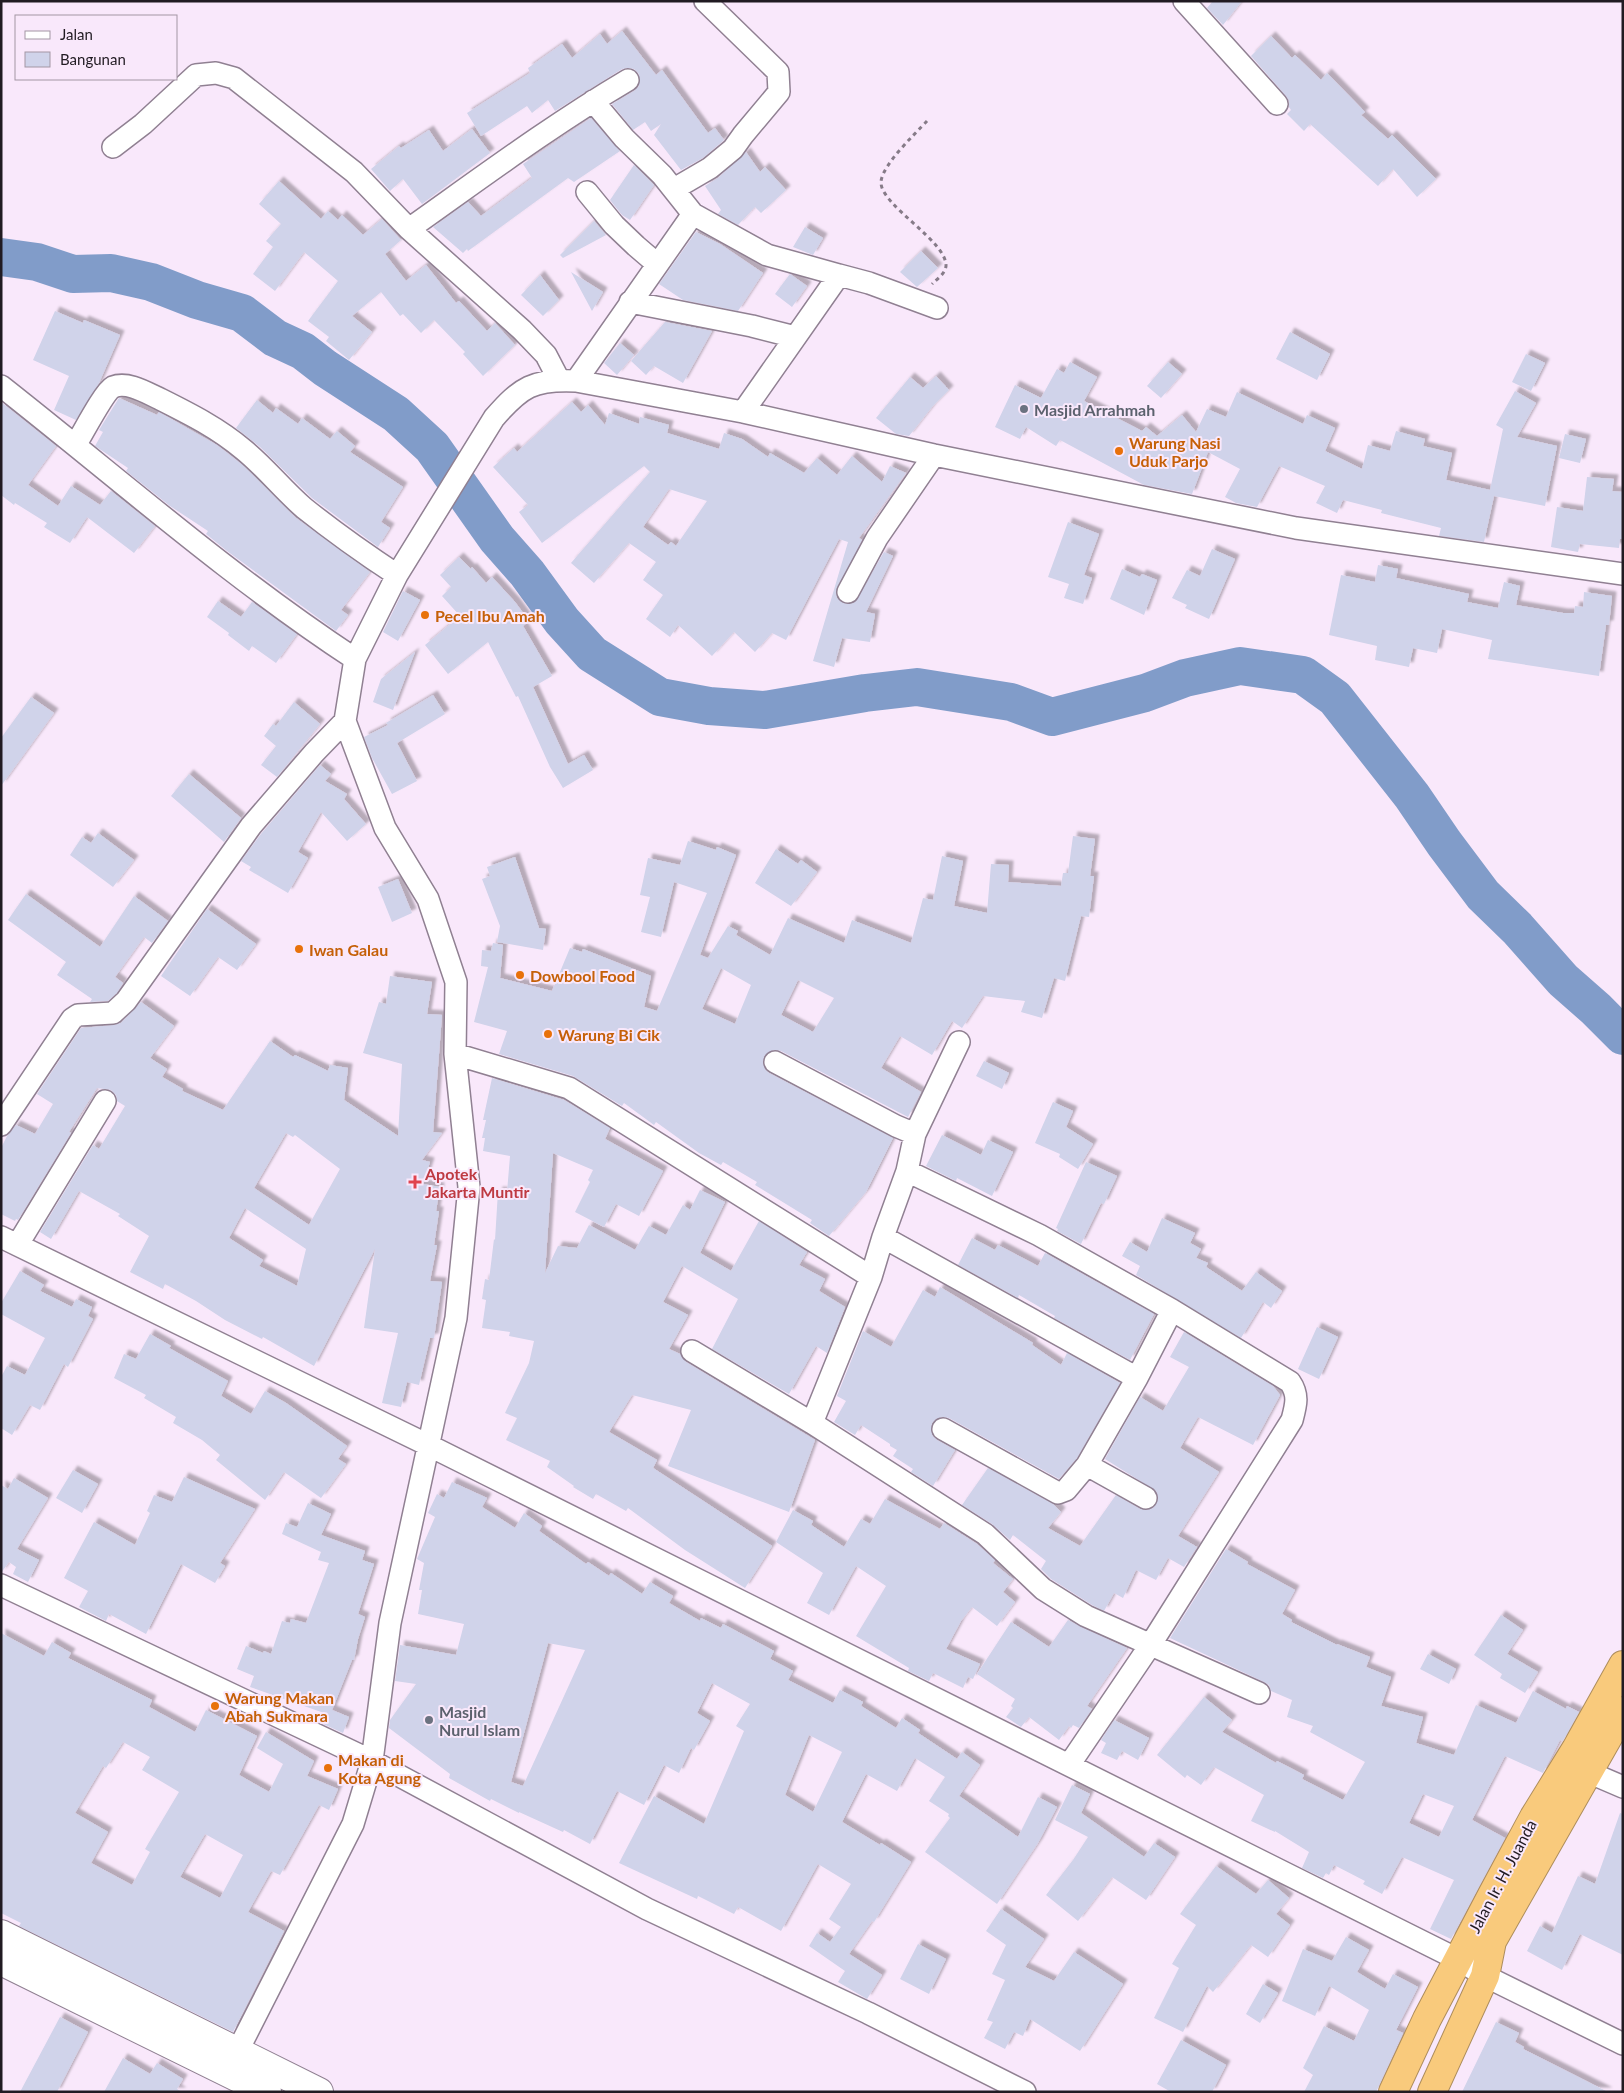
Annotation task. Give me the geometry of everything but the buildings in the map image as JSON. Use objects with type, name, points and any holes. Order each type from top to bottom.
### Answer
[{"type":"highway","name":"Jalan Ir. H. Juanda","points":[[1393,2092],[1457,1959],[1534,1818],[1576,1749],[1623,1665]]},
{"type":"highway","name":"Jalan Ir. H. Juanda","points":[[1432,2092],[1485,1976],[1492,1941],[1623,1711]]},
{"type":"street","points":[[674,190],[710,168],[733,149],[779,92],[778,72],[705,1]]},
{"type":"street","points":[[1184,1],[1277,104]]},
{"type":"street","points":[[113,147],[143,124],[196,75],[216,73],[234,78],[354,172],[409,229],[522,330],[567,381]]},
{"type":"street","points":[[409,229],[593,101],[628,80]]},
{"type":"street","points":[[593,101],[624,138],[662,175],[693,214],[767,255],[839,275],[937,308]]},
{"type":"street","points":[[587,192],[614,225],[658,264]]},
{"type":"street","points":[[567,381],[630,302],[693,214]]},
{"type":"street","points":[[743,412],[839,275]]},
{"type":"street","points":[[630,302],[795,336]]},
{"type":"street","points":[[232,2061],[353,1824],[372,1761],[390,1623],[430,1446],[456,1318],[469,1188],[455,1054],[456,982],[428,899],[386,828],[345,721],[355,659],[397,575],[494,418],[513,396],[536,383],[567,381],[743,412],[934,455],[1296,528],[1623,574]]},
{"type":"street","points":[[1,386],[76,444],[198,544],[309,629],[355,659]]},
{"type":"street","points":[[76,444],[105,394],[112,388],[123,386],[140,389],[195,416],[218,430],[246,451],[303,507],[353,546],[397,575]]},
{"type":"street","points":[[848,592],[878,538],[934,455]]},
{"type":"street","points":[[1,1125],[72,1018],[78,1015],[113,1013],[126,1001],[251,826],[314,752],[345,721]]},
{"type":"street","points":[[812,1423],[871,1276],[907,1171],[915,1134],[959,1042]]},
{"type":"street","points":[[455,1054],[570,1088],[871,1276]]},
{"type":"street","points":[[775,1062],[896,1126],[915,1134]]},
{"type":"street","points":[[105,1101],[10,1240],[430,1446],[1457,1959],[1485,1976],[1623,2044]]},
{"type":"street","points":[[907,1171],[1039,1235],[1172,1310],[1290,1382],[1296,1391],[1296,1404],[1292,1420],[1151,1644],[1069,1765]]},
{"type":"street","points":[[883,1237],[1137,1378]]},
{"type":"street","points":[[942,1429],[1058,1493],[1066,1490],[1087,1465],[1137,1378],[1172,1310]]},
{"type":"street","points":[[692,1352],[812,1423],[985,1534],[1043,1589],[1086,1616],[1259,1693]]},
{"type":"street","points":[[1087,1465],[1146,1498]]},
{"type":"street","points":[[1,1585],[372,1761],[647,1909],[868,2013],[1025,2092]]},
{"type":"street","points":[[1588,1772],[1623,1787]]},
{"type":"street","points":[[1,1934],[232,2061],[267,2092]]},
{"type":"street","points":[[1,1960],[232,2061],[319,2092]]},
{"type":"path","points":[[915,300],[943,274],[946,267],[944,259],[919,228],[884,194],[881,182],[885,169],[927,120]]},
{"type":"waterway","points":[[1,257],[37,262],[73,274],[111,273],[151,282],[197,300],[242,313],[275,338],[303,351],[325,368],[396,414],[432,447],[497,539],[527,573],[562,621],[592,654],[660,697],[709,706],[765,710],[865,693],[917,687],[1011,702],[1052,717],[1145,693],[1185,678],[1240,666],[1303,675],[1335,698],[1412,796],[1483,895],[1517,928],[1563,980],[1623,1036]]},
{"type":"place","name":"Masjid Arrahmah","points":[[1024,409]]},
{"type":"place","name":"Warung Nasi Uduk Parjo","points":[[1119,451]]},
{"type":"place","name":"Pecel Ibu Amah","points":[[425,615]]},
{"type":"place","name":"Iwan Galau","points":[[299,949]]},
{"type":"place","name":"Dowbool Food","points":[[520,975]]},
{"type":"place","name":"Warung Bi Cik","points":[[548,1034]]},
{"type":"place","name":"Apotek Jakarta Muntir","points":[[415,1182]]},
{"type":"place","name":"Warung Makan Abah Sukmara","points":[[215,1706]]},
{"type":"place","name":"Masjid Nurul Islam","points":[[429,1720]]},
{"type":"place","name":"Makan di Kota Agung","points":[[328,1768]]}]
